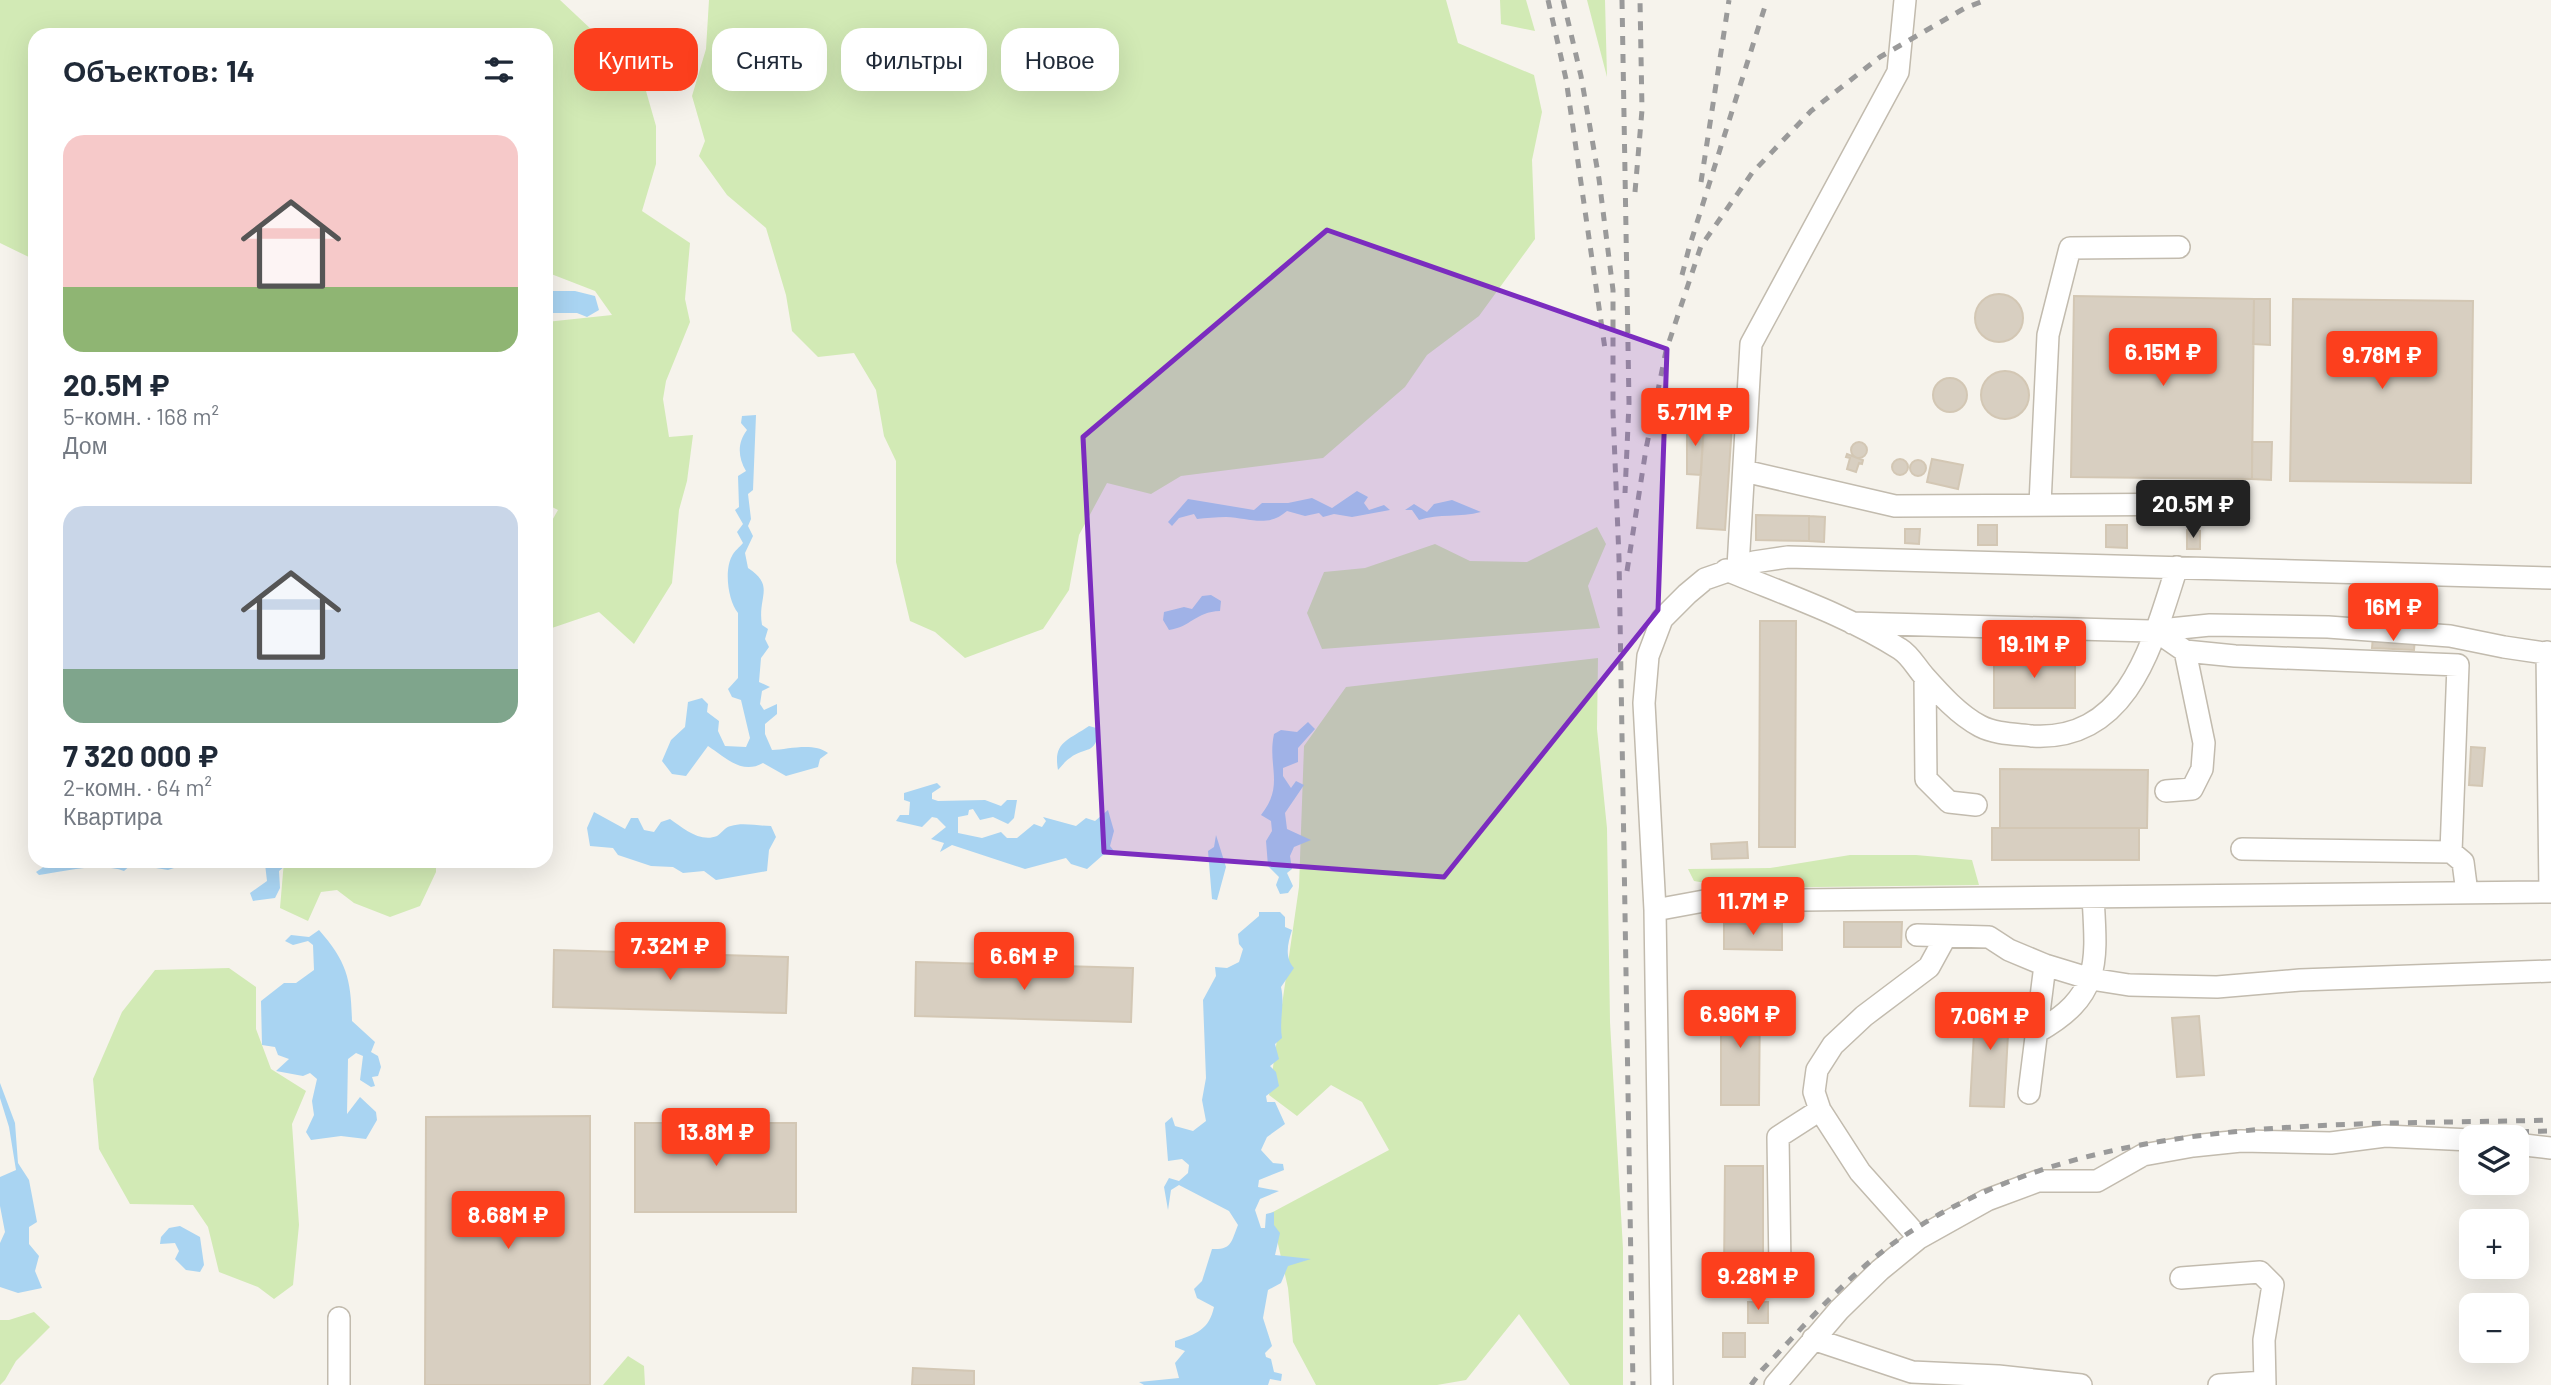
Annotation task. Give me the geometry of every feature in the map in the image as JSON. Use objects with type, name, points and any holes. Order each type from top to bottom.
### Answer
[{"type":"street","points":[[1732,569],[1744,471],[1751,344],[1898,72],[1903,1]]},
{"type":"street","points":[[2040,504],[2048,335],[2070,248],[2179,247]]},
{"type":"street","points":[[1744,471],[1895,506],[2215,504]]},
{"type":"street","points":[[1662,1385],[1655,910],[1644,703],[1647,656],[1662,619],[1687,593],[1705,579],[1732,569],[1788,557],[2551,578]]},
{"type":"street","points":[[1732,569],[1876,633],[1904,651],[1958,710],[1981,727],[2010,734],[2046,737],[2084,727],[2113,708],[2138,675],[2177,567]]},
{"type":"street","points":[[1655,910],[1704,901],[2550,892],[2549,653],[2450,636],[2328,627],[2210,625],[2156,631],[1852,623]]},
{"type":"street","points":[[2156,631],[2185,651],[2235,656],[2458,666],[2451,852]]},
{"type":"street","points":[[2166,791],[2192,789],[2202,769],[2204,743],[2185,651]]},
{"type":"street","points":[[1925,677],[1926,779],[1949,802],[1976,805]]},
{"type":"street","points":[[2242,849],[2451,852],[2463,862],[2466,893]]},
{"type":"street","points":[[2037,1032],[2059,1020],[2079,1000],[2091,979],[2095,938],[2093,897]]},
{"type":"street","points":[[1917,935],[1989,937],[2009,950],[2045,965],[2091,979],[2129,985],[2217,987],[2300,980],[2551,971]]},
{"type":"street","points":[[1919,1238],[1860,1172],[1820,1110],[1814,1092],[1817,1070],[1833,1045],[1864,1016],[1929,967],[1946,936]]},
{"type":"street","points":[[2029,1093],[2045,965]]},
{"type":"street","points":[[1780,1268],[1778,1137],[1820,1110]]},
{"type":"street","points":[[1775,1385],[1813,1339],[1880,1270],[1919,1238],[1987,1200],[2038,1181],[2097,1181],[2143,1155],[2241,1141],[2332,1143],[2385,1136],[2459,1139]]},
{"type":"street","points":[[2529,1145],[2551,1148]]},
{"type":"street","points":[[2181,1278],[2260,1272],[2273,1285],[2264,1340],[2265,1384],[2219,1385]]},
{"type":"street","points":[[339,1318],[339,1385]]},
{"type":"street","points":[[1813,1339],[1912,1372],[1998,1376],[2081,1385]]},
{"type":"highlighted area","points":[[1327,230],[1667,349],[1658,610],[1444,877],[1104,852],[1083,437]]},
{"type":"green space","points":[[0,0],[560,0],[590,28],[574,28],[574,91],[646,91],[656,126],[656,164],[642,211],[690,243],[685,299],[690,322],[666,381],[663,399],[669,437],[693,435],[687,481],[679,510],[672,583],[634,644],[599,612],[553,628],[553,519],[558,510],[553,508],[553,321],[612,315],[595,291],[553,275],[553,28],[28,28],[28,257],[0,243]]},
{"type":"green space","points":[[709,0],[1446,0],[1458,43],[1534,75],[1542,112],[1532,160],[1535,239],[1479,316],[1427,355],[1405,387],[1323,458],[1181,476],[1151,494],[1107,483],[1079,535],[1069,590],[1043,629],[965,658],[935,632],[910,621],[896,562],[896,461],[884,436],[876,390],[854,353],[818,357],[792,331],[786,295],[766,228],[727,195],[699,156],[705,141],[692,96],[693,91],[698,91],[698,76],[706,49]]},
{"type":"green space","points":[[1500,0],[1526,0],[1535,31],[1501,24]]},
{"type":"green space","points":[[1587,0],[1605,0],[1607,77]]},
{"type":"green space","points":[[1597,527],[1606,544],[1588,586],[1600,628],[1322,649],[1307,613],[1324,572],[1365,568],[1435,544],[1470,561],[1527,562]]},
{"type":"green space","points":[[1598,658],[1597,729],[1607,828],[1610,1022],[1623,1249],[1623,1385],[1570,1385],[1519,1314],[1466,1380],[1437,1385],[1316,1385],[1293,1342],[1288,1288],[1271,1213],[1389,1150],[1362,1102],[1331,1085],[1297,1116],[1269,1095],[1299,887],[1304,746],[1346,687]]},
{"type":"green space","points":[[1850,855],[1916,855],[1972,860],[1979,885],[1734,888],[1694,881],[1688,869],[1770,868]]},
{"type":"green space","points":[[283,868],[436,868],[420,906],[390,917],[354,903],[337,890],[321,892],[308,921],[280,908]]},
{"type":"green space","points":[[229,968],[256,987],[256,1029],[271,1069],[306,1091],[292,1124],[299,1225],[293,1285],[274,1299],[258,1287],[219,1272],[208,1227],[193,1205],[130,1204],[99,1149],[93,1079],[122,1012],[155,970]]},
{"type":"green space","points":[[34,1312],[50,1327],[16,1361],[0,1385],[0,1320]]},
{"type":"green space","points":[[628,1356],[644,1366],[645,1385],[603,1385]]},
{"type":"water","points":[[553,291],[575,291],[595,296],[599,310],[587,317],[577,313],[553,313]]},
{"type":"water","points":[[756,415],[753,490],[748,494],[751,519],[748,526],[753,536],[745,553],[748,568],[756,574],[763,587],[762,625],[768,629],[765,639],[769,647],[761,658],[759,682],[770,687],[762,691],[760,704],[764,710],[777,704],[777,714],[765,724],[765,734],[772,750],[809,747],[828,753],[820,759],[818,767],[786,776],[763,763],[748,767],[734,764],[708,746],[686,776],[672,774],[662,761],[671,740],[685,727],[688,702],[702,698],[708,704],[707,712],[719,721],[718,731],[725,746],[746,747],[750,738],[741,700],[732,697],[728,689],[738,678],[738,613],[728,585],[728,569],[734,552],[743,543],[737,532],[743,524],[735,510],[739,507],[738,476],[746,471],[740,450],[747,430],[741,423],[742,416]]},
{"type":"water","points":[[1357,491],[1368,497],[1364,503],[1369,510],[1384,505],[1390,510],[1352,517],[1334,514],[1323,517],[1319,513],[1305,516],[1287,511],[1265,521],[1226,517],[1197,519],[1194,514],[1179,518],[1172,526],[1168,522],[1188,499],[1254,510],[1262,503],[1288,503],[1312,498],[1332,508]]},
{"type":"water","points":[[1452,500],[1481,512],[1419,520],[1412,510],[1405,510],[1414,504],[1427,512],[1434,504]]},
{"type":"water","points":[[1211,595],[1221,601],[1220,611],[1205,614],[1169,630],[1163,620],[1164,612],[1184,607],[1192,609],[1202,596]]},
{"type":"water","points":[[1308,722],[1315,729],[1298,748],[1298,762],[1283,768],[1283,776],[1291,788],[1296,781],[1304,785],[1285,813],[1287,829],[1311,840],[1294,847],[1290,856],[1292,869],[1287,873],[1293,886],[1288,893],[1280,894],[1276,885],[1279,877],[1268,866],[1266,841],[1272,831],[1271,821],[1261,815],[1274,785],[1272,745],[1274,734],[1281,730],[1297,732]]},
{"type":"water","points":[[1089,726],[1100,729],[1095,744],[1068,759],[1058,770],[1058,753],[1063,743]]},
{"type":"water","points":[[937,783],[941,787],[932,793],[932,799],[938,801],[985,800],[1001,806],[1007,800],[1017,800],[1014,818],[1008,824],[993,817],[980,820],[973,809],[969,810],[968,815],[958,817],[958,833],[982,838],[1001,832],[1007,838],[1017,838],[1034,824],[1042,827],[1046,821],[1043,817],[1076,826],[1086,818],[1095,821],[1108,810],[1114,831],[1110,846],[1114,851],[1103,855],[1087,869],[1071,864],[1066,858],[1025,869],[952,845],[940,852],[944,843],[931,839],[946,827],[937,818],[932,817],[922,827],[896,821],[900,815],[909,815],[910,802],[904,800],[904,793]]},
{"type":"water","points":[[594,812],[625,829],[631,818],[638,818],[644,830],[654,832],[661,822],[670,819],[692,834],[704,838],[717,836],[729,827],[745,824],[771,826],[776,837],[769,850],[767,871],[716,880],[704,871],[683,873],[673,867],[651,866],[618,855],[613,848],[590,846],[587,828]]},
{"type":"water","points":[[1216,835],[1226,867],[1217,900],[1212,899],[1208,851],[1214,847]]},
{"type":"water","points":[[42,868],[86,868],[39,875],[36,872]]},
{"type":"water","points":[[265,868],[283,868],[279,871],[280,888],[275,898],[253,901],[250,893],[267,881]]},
{"type":"water","points":[[1259,912],[1280,912],[1285,917],[1285,927],[1292,930],[1288,955],[1294,968],[1281,987],[1282,1038],[1275,1044],[1279,1059],[1270,1066],[1276,1072],[1279,1086],[1266,1096],[1267,1102],[1275,1102],[1285,1124],[1267,1137],[1261,1150],[1273,1163],[1283,1164],[1284,1170],[1259,1180],[1258,1187],[1279,1191],[1260,1199],[1255,1210],[1261,1228],[1265,1228],[1266,1214],[1274,1212],[1274,1225],[1280,1233],[1275,1255],[1311,1259],[1288,1266],[1281,1283],[1268,1290],[1263,1318],[1272,1346],[1265,1353],[1266,1357],[1271,1359],[1274,1372],[1282,1374],[1281,1381],[1270,1379],[1268,1385],[1144,1385],[1139,1382],[1179,1378],[1175,1363],[1185,1351],[1175,1347],[1175,1341],[1205,1326],[1214,1307],[1197,1298],[1194,1289],[1202,1281],[1212,1249],[1227,1246],[1238,1225],[1229,1211],[1179,1185],[1171,1190],[1168,1210],[1164,1187],[1169,1178],[1179,1181],[1188,1173],[1189,1165],[1182,1159],[1168,1161],[1165,1123],[1172,1117],[1175,1126],[1193,1131],[1206,1121],[1202,1100],[1206,1078],[1203,1000],[1216,976],[1215,967],[1227,968],[1239,962],[1243,949],[1239,944],[1238,934],[1259,916]]},
{"type":"water","points":[[319,930],[336,952],[346,972],[352,1021],[375,1042],[371,1052],[378,1056],[381,1067],[378,1076],[372,1077],[375,1086],[371,1087],[360,1080],[363,1056],[356,1053],[348,1059],[347,1114],[360,1097],[376,1112],[377,1120],[366,1139],[341,1136],[311,1140],[306,1132],[314,1115],[312,1101],[317,1079],[310,1073],[303,1076],[276,1071],[289,1059],[278,1055],[275,1047],[262,1045],[261,1001],[284,983],[296,983],[314,970],[313,945],[308,941],[293,945],[285,941],[291,935],[309,937]]},
{"type":"water","points":[[0,1083],[15,1123],[18,1163],[29,1180],[37,1222],[29,1227],[29,1244],[39,1256],[35,1271],[42,1288],[18,1293],[0,1287],[0,1243],[5,1232],[0,1206],[0,1177],[16,1170],[9,1127],[0,1098]]},
{"type":"water","points":[[180,1226],[200,1237],[204,1265],[200,1272],[186,1270],[175,1259],[179,1251],[175,1243],[160,1244],[161,1237],[169,1228]]},
{"type":"building","points":[[1999,294],[2016,301],[2023,318],[2016,335],[1999,342],[1982,335],[1975,318],[1982,301]]},
{"type":"building","points":[[2074,296],[2254,299],[2252,479],[2071,477]]},
{"type":"building","points":[[2254,299],[2270,299],[2270,345],[2253,344]]},
{"type":"building","points":[[2293,299],[2473,301],[2471,483],[2290,481]]},
{"type":"building","points":[[2005,371],[2022,378],[2029,395],[2022,412],[2005,419],[1988,412],[1981,395],[1988,378]]},
{"type":"building","points":[[1950,378],[1962,383],[1967,395],[1962,407],[1950,412],[1938,407],[1933,395],[1938,383]]},
{"type":"building","points":[[1687,422],[1704,423],[1701,475],[1687,474]]},
{"type":"building","points":[[1704,423],[1732,425],[1725,530],[1697,528]]},
{"type":"building","points":[[1859,442],[1865,444],[1865,456],[1859,458],[1853,456],[1851,450],[1853,444]]},
{"type":"building","points":[[2252,442],[2272,442],[2271,480],[2252,479]]},
{"type":"building","points":[[1847,454],[1863,460],[1856,472],[1847,469],[1850,458],[1846,457]]},
{"type":"building","points":[[1900,459],[1906,461],[1906,473],[1900,475],[1894,473],[1892,467],[1894,461]]},
{"type":"building","points":[[1932,459],[1963,465],[1958,489],[1927,482]]},
{"type":"building","points":[[1918,460],[1924,462],[1924,474],[1918,476],[1912,474],[1910,468],[1912,462]]},
{"type":"building","points":[[1756,515],[1809,516],[1809,541],[1756,540]]},
{"type":"building","points":[[1809,516],[1825,517],[1824,542],[1809,541]]},
{"type":"building","points":[[1978,525],[1997,525],[1997,545],[1978,545]]},
{"type":"building","points":[[2106,525],[2127,525],[2127,548],[2106,547]]},
{"type":"building","points":[[1905,529],[1920,529],[1919,544],[1905,543]]},
{"type":"building","points":[[2187,530],[2200,531],[2200,549],[2187,549]]},
{"type":"building","points":[[1760,621],[1796,621],[1795,847],[1759,847]]},
{"type":"building","points":[[2373,636],[2415,638],[2414,650],[2372,648]]},
{"type":"building","points":[[1994,651],[2075,651],[2075,708],[1994,708]]},
{"type":"building","points":[[2471,747],[2485,748],[2482,786],[2469,785]]},
{"type":"building","points":[[2000,769],[2148,770],[2147,828],[2000,828]]},
{"type":"building","points":[[1992,828],[2139,828],[2139,860],[1992,860]]},
{"type":"building","points":[[1747,842],[1748,858],[1712,859],[1711,844]]},
{"type":"building","points":[[1844,922],[1902,922],[1901,947],[1844,947]]},
{"type":"building","points":[[1724,924],[1782,924],[1782,950],[1724,949]]},
{"type":"building","points":[[554,950],[788,957],[786,1013],[553,1007]]},
{"type":"building","points":[[916,962],[1133,968],[1131,1022],[915,1016]]},
{"type":"building","points":[[1721,996],[1760,996],[1759,1105],[1721,1105]]},
{"type":"building","points":[[1976,996],[2010,998],[2004,1107],[1970,1106]]},
{"type":"building","points":[[2199,1016],[2204,1075],[2177,1077],[2172,1018]]},
{"type":"building","points":[[590,1116],[590,1385],[425,1385],[426,1117]]},
{"type":"building","points":[[635,1123],[796,1123],[796,1212],[635,1212]]},
{"type":"building","points":[[1725,1166],[1763,1166],[1763,1273],[1724,1273]]},
{"type":"building","points":[[1748,1302],[1768,1302],[1768,1323],[1748,1323]]},
{"type":"building","points":[[1723,1333],[1745,1333],[1745,1357],[1723,1357]]},
{"type":"building","points":[[913,1368],[974,1371],[974,1385],[912,1385]]},
{"type":"railway","points":[[1548,0],[1566,79],[1605,349]]},
{"type":"railway","points":[[1563,0],[1581,76],[1599,179],[1613,290],[1613,412],[1619,558],[1633,1385]]},
{"type":"railway","points":[[1622,0],[1629,403],[1625,493]]},
{"type":"railway","points":[[1635,192],[1642,110],[1640,0]]},
{"type":"railway","points":[[1701,182],[1729,0]]},
{"type":"railway","points":[[1682,275],[1767,0]]},
{"type":"railway","points":[[1627,571],[1646,449],[1666,351],[1701,246],[1752,173],[1811,111],[1880,57],[1965,8],[1986,0]]},
{"type":"railway","points":[[1751,1385],[1833,1295],[1871,1260],[1913,1230],[1985,1192],[2061,1164],[2141,1145],[2222,1133],[2305,1126],[2551,1120]]},
{"type":"railway","points":[[2529,1131],[2551,1131]]}]
